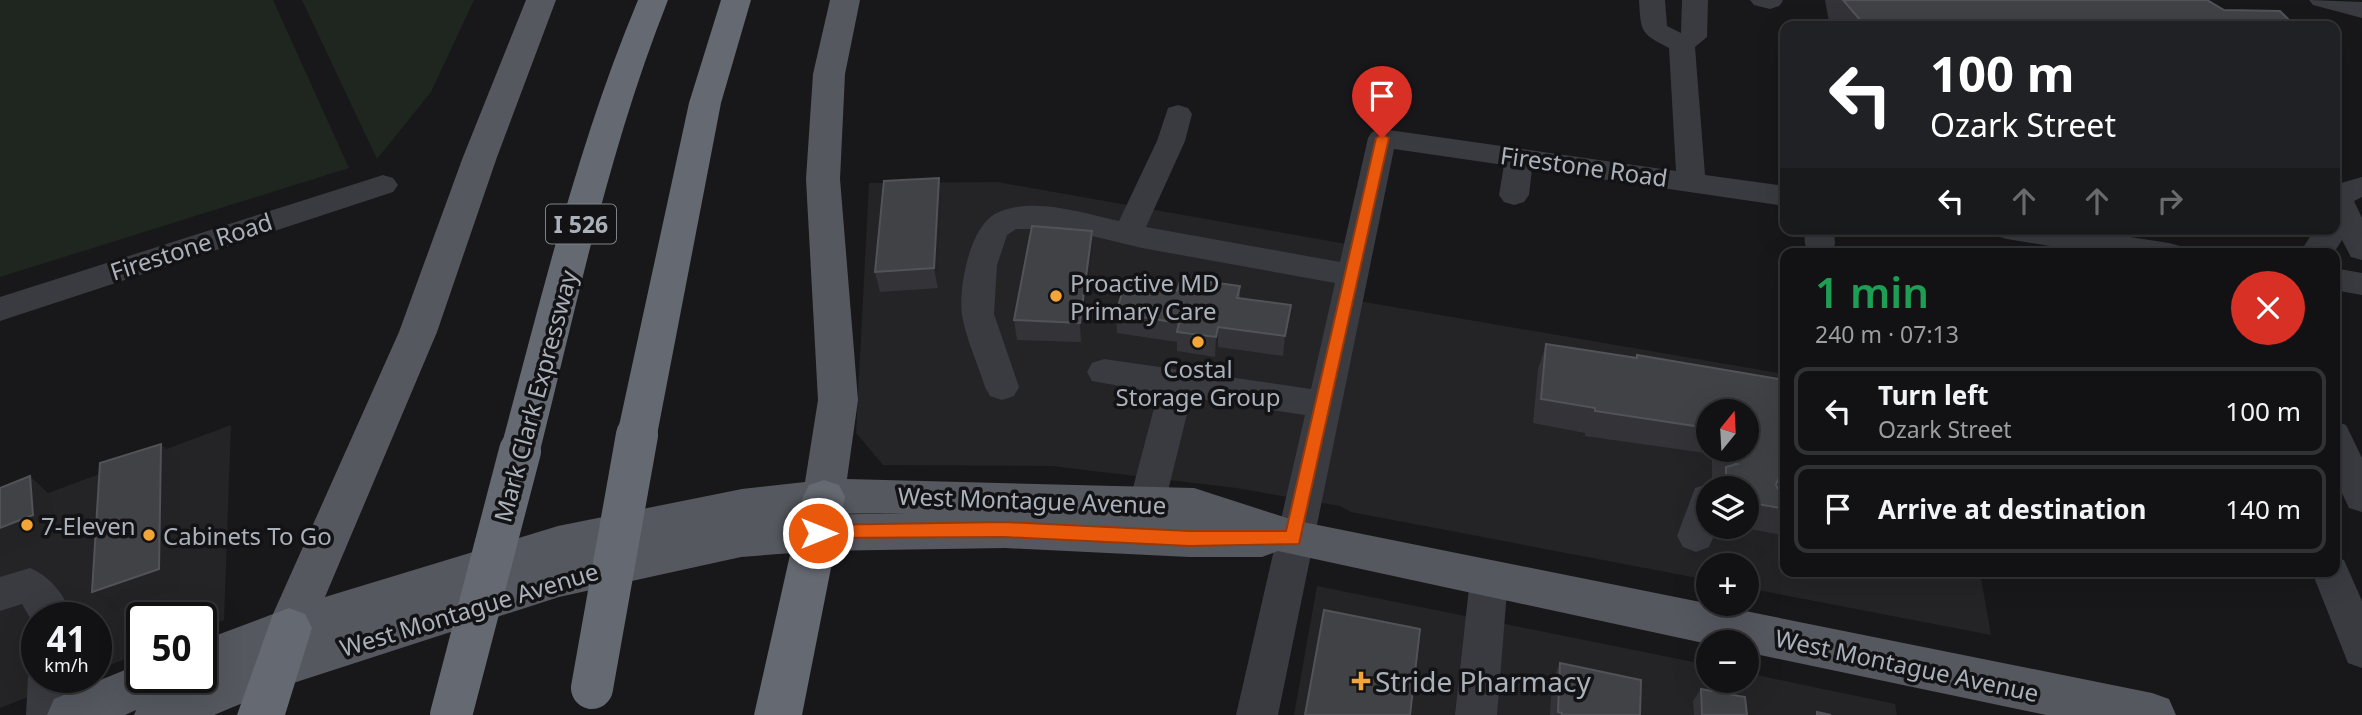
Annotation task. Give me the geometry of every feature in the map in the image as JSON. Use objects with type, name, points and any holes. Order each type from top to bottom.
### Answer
[{"type":"highway","name":"Mark Clark Expressway","points":[[451,715],[598,158],[640,30],[653,0]]},
{"type":"highway","points":[[589,702],[637,435],[705,103],[736,0]]},
{"type":"highway","points":[[778,715],[821,515]]},
{"type":"highway","points":[[261,715],[282,648]]},
{"type":"main road","points":[[282,648],[418,332],[485,144],[541,0]]},
{"type":"main road","points":[[821,515],[838,400],[823,179],[829,74],[845,0]]},
{"type":"main road","name":"West Montague Avenue","points":[[217,659],[282,648],[559,578],[741,539],[821,515],[1008,497],[1194,506],[1293,538],[2152,715]]},
{"type":"main road","name":"West Montague Avenue","points":[[821,515],[1004,530],[1189,539],[1293,538]]},
{"type":"main road","name":"West Montague Avenue","points":[[158,715],[282,648]]},
{"type":"main road","points":[[71,715],[126,692]]},
{"type":"street","points":[[1652,0],[1654,30],[1682,44]]},
{"type":"street","points":[[1682,44],[1693,37],[1695,0]]},
{"type":"street","points":[[2322,0],[2362,10]]},
{"type":"street","points":[[2352,0],[2362,5]]},
{"type":"street","points":[[1682,44],[1691,181]]},
{"type":"street","points":[[1128,234],[1171,141],[1178,114]]},
{"type":"street","name":"Firestone Road","points":[[1352,275],[1382,138],[1780,195]]},
{"type":"street","points":[[1514,195],[1520,156]]},
{"type":"street","name":"Firestone Road","points":[[0,309],[206,240],[383,185]]},
{"type":"street","points":[[2345,200],[2362,249]]},
{"type":"street","points":[[1002,387],[978,314],[982,265],[994,229],[1007,220],[1022,217],[1063,219],[1128,234],[1352,275],[1293,538],[1257,715]]},
{"type":"street","points":[[2046,235],[2130,248]]},
{"type":"street","points":[[2340,280],[2362,284]]},
{"type":"street","points":[[1104,372],[1323,404]]},
{"type":"street","points":[[1147,503],[1178,383]]},
{"type":"street","points":[[2340,451],[2354,489]]},
{"type":"street","points":[[2333,577],[2362,650]]},
{"type":"street","points":[[1476,715],[1489,579]]},
{"type":"street","points":[[0,594],[30,585],[43,602]]},
{"type":"street","points":[[47,715],[48,693]]},
{"type":"shaded area","points":[[0,0],[273,0],[349,168],[0,277]]},
{"type":"shaded area","points":[[302,0],[474,0],[431,92],[377,159]]},
{"type":"shaded area","points":[[997,182],[1358,246],[1347,299],[1780,373],[1780,577],[1981,577],[1991,635],[1759,590],[1759,553],[1696,553],[1696,578],[1351,512],[1340,506],[1236,488],[1052,466],[883,465],[856,433],[869,183]]},
{"type":"shaded area","points":[[231,425],[224,620],[217,623],[217,602],[126,602],[126,659],[112,664],[112,602],[21,602],[21,693],[38,693],[0,708],[0,511]]},
{"type":"shaded area","points":[[1317,586],[1696,663],[1696,693],[1759,693],[1759,676],[1895,704],[1897,715],[1294,715]]},
{"type":"building","points":[[1843,0],[2207,0],[2224,10],[2280,11],[2290,21],[1861,21]]},
{"type":"building","points":[[939,178],[934,268],[875,272],[884,181]]},
{"type":"building","name":"Proactive MD Primary Care","points":[[1032,226],[1092,231],[1080,323],[1014,320]]},
{"type":"building","points":[[1181,278],[1240,286],[1237,298],[1291,305],[1285,336],[1218,327],[1216,337],[1177,332],[1179,323],[1116,313],[1125,283],[1177,291]]},
{"type":"building","points":[[1546,344],[1637,358],[1637,355],[1780,379],[1780,475],[1776,485],[1780,492],[1780,508],[1759,504],[1759,476],[1726,476],[1726,467],[1737,464],[1732,462],[1759,462],[1759,399],[1696,399],[1696,426],[1595,411],[1595,408],[1541,399]]},
{"type":"building","points":[[161,444],[159,569],[92,592],[100,463]]},
{"type":"building","points":[[30,476],[33,515],[0,528],[0,488]]},
{"type":"building","name":"Stride Pharmacy","points":[[1324,610],[1420,629],[1410,715],[1305,715]]},
{"type":"building","points":[[1560,663],[1641,680],[1640,715],[1562,715],[1558,712]]},
{"type":"building","points":[[1701,693],[1745,697],[1747,715],[1702,715]]},
{"type":"place","name":"Proactive MD Primary Care","points":[[1056,296]]},
{"type":"place","name":"Costal Storage Group","points":[[1198,342]]},
{"type":"place","name":"7-Eleven","points":[[27,525]]},
{"type":"place","name":"Cabinets To Go","points":[[149,535]]},
{"type":"place","name":"Stride Pharmacy","points":[[1361,681]]},
{"type":"route","points":[[818,533],[1004,530],[1189,539],[1293,538],[1382,138]]}]
